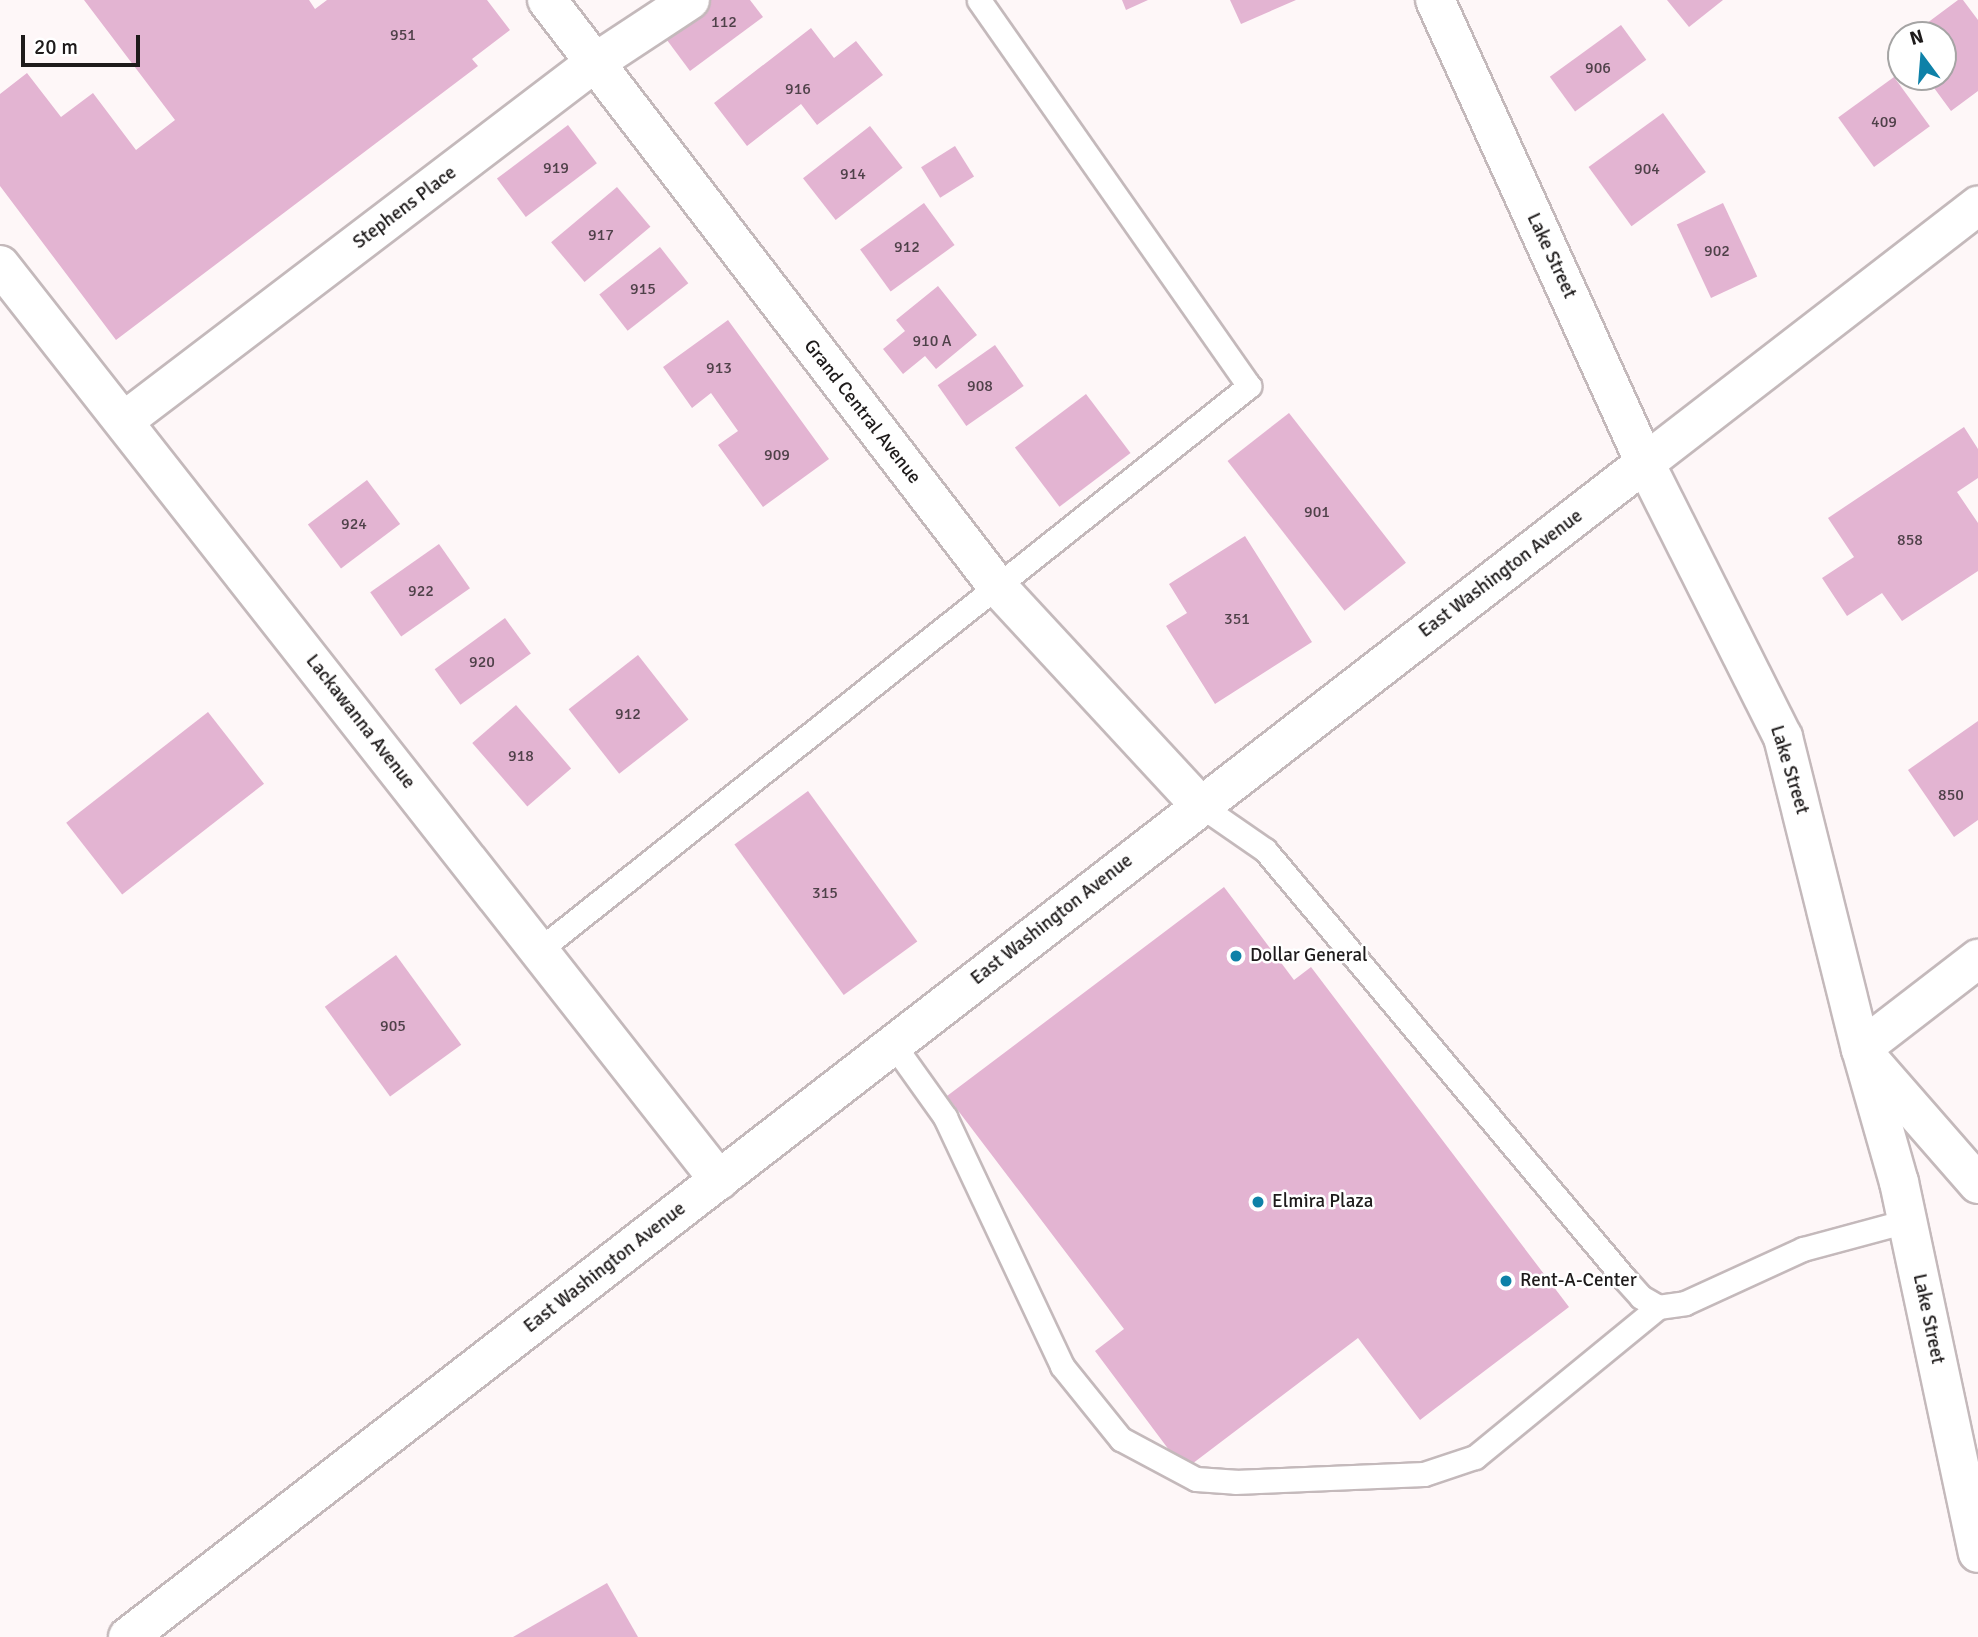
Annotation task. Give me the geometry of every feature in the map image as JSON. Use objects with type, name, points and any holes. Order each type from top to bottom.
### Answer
[{"type":"street","name":"Grand Central Avenue","points":[[547,0],[593,64],[997,586],[1200,805]]},
{"type":"street","name":"Stephens Place","points":[[124,421],[593,64],[690,0]]},
{"type":"street","name":"Lake Street","points":[[1435,0],[1645,463],[1783,737],[1861,1049],[1908,1221],[1978,1553]]},
{"type":"street","name":"East Washington Avenue","points":[[128,1637],[1200,805],[1978,206]]},
{"type":"street","name":"Lackawanna Avenue","points":[[0,265],[719,1180]]},
{"type":"street","points":[[1978,959],[1861,1049],[1978,1184]]},
{"type":"lane","points":[[539,950],[1249,386],[979,0]]},
{"type":"lane","points":[[1200,805],[1265,850],[1624,1278],[1641,1297],[1658,1307]]},
{"type":"lane","points":[[893,1044],[945,1117],[1062,1366],[1121,1439],[1196,1479],[1235,1482],[1424,1474],[1475,1457],[1658,1307],[1685,1303],[1803,1249],[1908,1221]]},
{"type":"building","points":[[84,0],[309,0],[315,9],[327,0],[487,0],[510,30],[472,59],[478,66],[116,340],[0,186],[0,94],[27,73],[61,117],[93,93],[136,150],[175,120]]},
{"type":"building","points":[[703,0],[750,0],[763,17],[690,71],[661,32]]},
{"type":"building","points":[[1122,0],[1148,0],[1126,10]]},
{"type":"building","points":[[1230,0],[1296,0],[1241,24]]},
{"type":"building","points":[[1667,0],[1723,0],[1689,27]]},
{"type":"building","points":[[1958,0],[1963,0],[1978,20],[1978,91],[1951,111],[1936,91],[1957,91],[1957,21],[1930,21]]},
{"type":"building","points":[[1621,25],[1646,60],[1575,112],[1550,77]]},
{"type":"building","points":[[811,28],[834,58],[856,41],[883,75],[817,125],[801,104],[747,146],[714,103]]},
{"type":"building","points":[[1887,82],[1887,91],[1904,91],[1930,126],[1874,167],[1838,118]]},
{"type":"building","points":[[1663,113],[1706,172],[1631,226],[1589,167]]},
{"type":"building","points":[[568,125],[597,163],[526,217],[497,179]]},
{"type":"building","points":[[870,126],[903,168],[836,220],[803,178]]},
{"type":"building","points":[[955,146],[974,177],[940,198],[921,167]]},
{"type":"building","points":[[617,187],[650,227],[585,282],[551,242]]},
{"type":"building","points":[[924,203],[955,245],[891,292],[860,249]]},
{"type":"building","points":[[1723,203],[1757,276],[1711,298],[1677,225]]},
{"type":"building","points":[[660,247],[688,283],[628,331],[599,294]]},
{"type":"building","points":[[938,286],[977,335],[936,369],[925,356],[903,374],[883,349],[905,331],[896,320]]},
{"type":"building","points":[[728,320],[829,459],[763,507],[718,445],[738,431],[711,393],[692,408],[663,367]]},
{"type":"building","points":[[995,345],[1024,386],[966,426],[938,385]]},
{"type":"building","points":[[1086,394],[1131,453],[1059,507],[1015,448]]},
{"type":"building","points":[[1289,413],[1406,563],[1345,611],[1228,461]]},
{"type":"building","points":[[1964,427],[1978,449],[1978,478],[1957,492],[1978,523],[1978,571],[1902,621],[1882,593],[1847,616],[1822,578],[1854,557],[1828,518]]},
{"type":"building","points":[[367,480],[400,524],[341,568],[308,525]]},
{"type":"building","points":[[1245,536],[1312,642],[1215,704],[1166,626],[1187,613],[1169,584]]},
{"type":"building","points":[[439,544],[470,588],[401,636],[370,592]]},
{"type":"building","points":[[505,618],[531,654],[460,705],[435,669]]},
{"type":"building","points":[[638,655],[688,720],[619,774],[569,709]]},
{"type":"building","points":[[516,705],[571,768],[527,806],[472,743]]},
{"type":"building","points":[[208,712],[264,784],[122,895],[66,823]]},
{"type":"building","points":[[1978,721],[1978,820],[1954,837],[1908,770]]},
{"type":"building","points":[[808,791],[917,941],[844,995],[734,844]]},
{"type":"building","name":"Elmira Plaza","points":[[1224,887],[1294,980],[1311,967],[1569,1307],[1420,1420],[1358,1338],[1184,1470],[1095,1351],[1124,1329],[947,1096]]},
{"type":"building","points":[[396,955],[461,1045],[390,1097],[325,1007]]},
{"type":"building","points":[[607,1583],[638,1637],[513,1637]]},
{"type":"place","name":"Dollar General","points":[[1236,956]]},
{"type":"place","name":"Elmira Plaza","points":[[1258,1202]]},
{"type":"place","name":"Rent-A-Center","points":[[1506,1281]]}]
